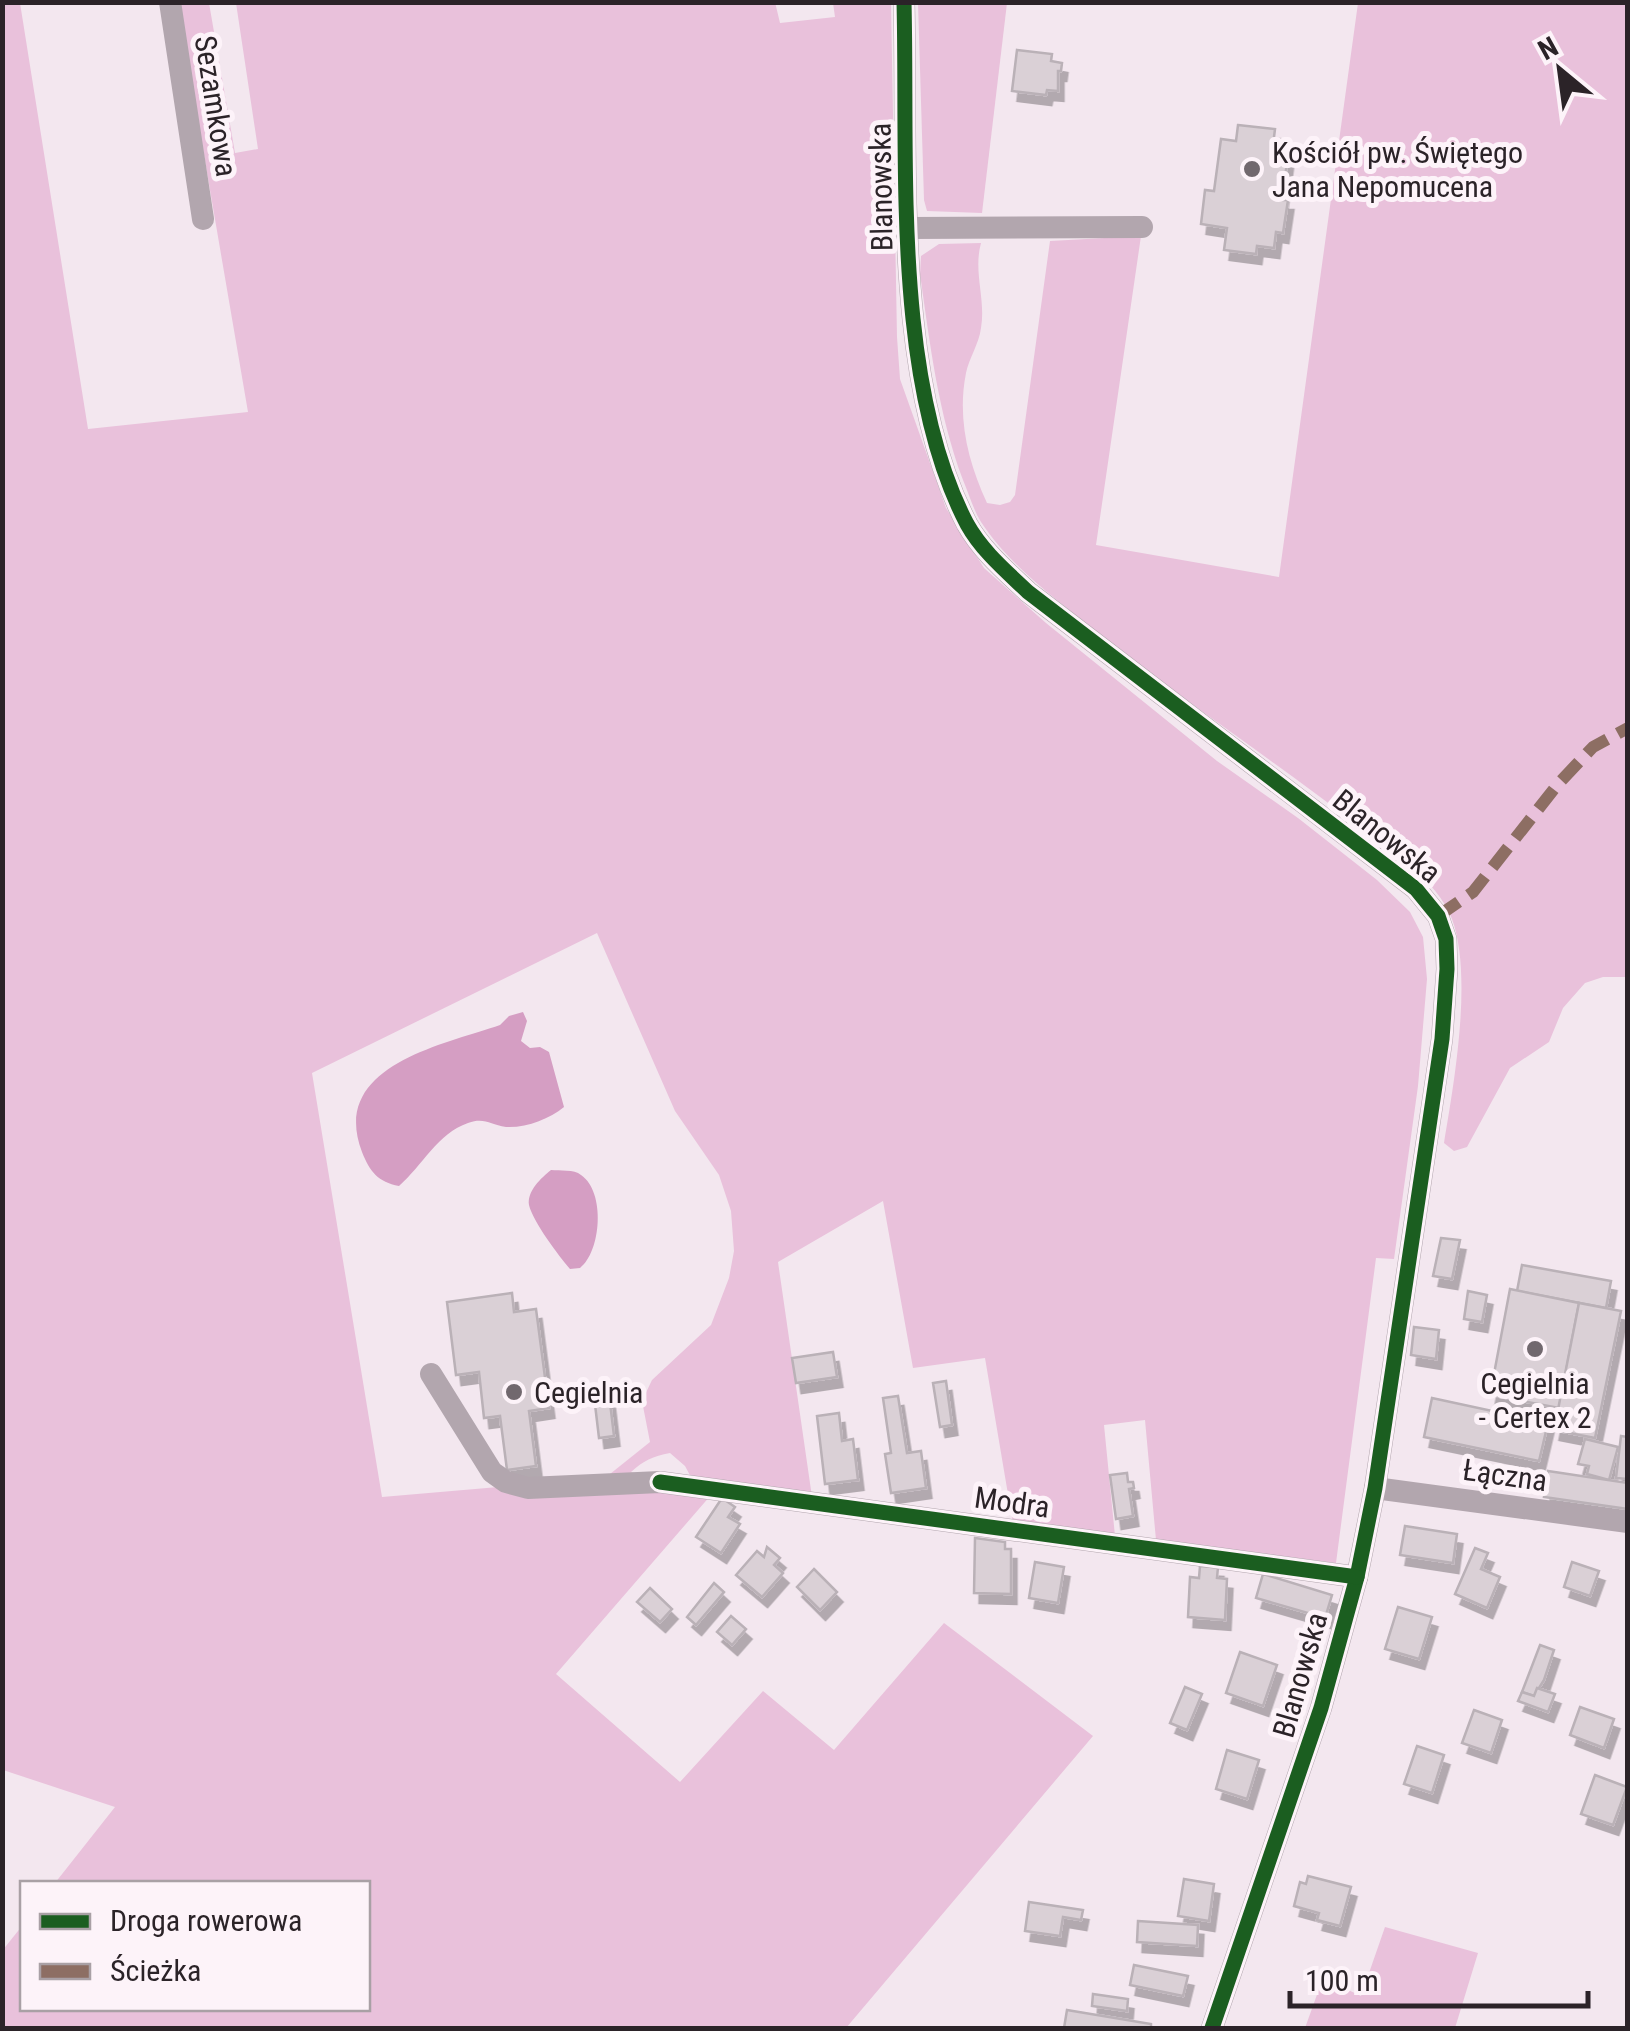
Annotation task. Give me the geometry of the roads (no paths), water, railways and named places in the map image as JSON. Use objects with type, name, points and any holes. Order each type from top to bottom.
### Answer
[{"type":"street","name":"Sezamkowa","points":[[170,2],[203,219]]},
{"type":"street","name":"Blanowska","points":[[904,2],[911,298],[922,379],[938,451],[968,525],[986,551],[1028,592],[1394,871],[1438,916],[1446,939],[1442,1039],[1375,1488],[1357,1577],[1321,1708],[1212,2028]]},
{"type":"street","points":[[909,228],[1142,227]]},
{"type":"street","name":"Modra","points":[[431,1374],[480,1455],[492,1472],[506,1482],[547,1489],[660,1482],[1357,1577]]},
{"type":"street","name":"Łączna","points":[[1375,1488],[1628,1522]]},
{"type":"place","name":"Kościół pw. Świętego Jana Nepomucena","points":[[1252,169]]},
{"type":"place","name":"Cegielnia - Certex 2","points":[[1535,1349]]},
{"type":"place","name":"Cegielnia","points":[[514,1392]]}]
